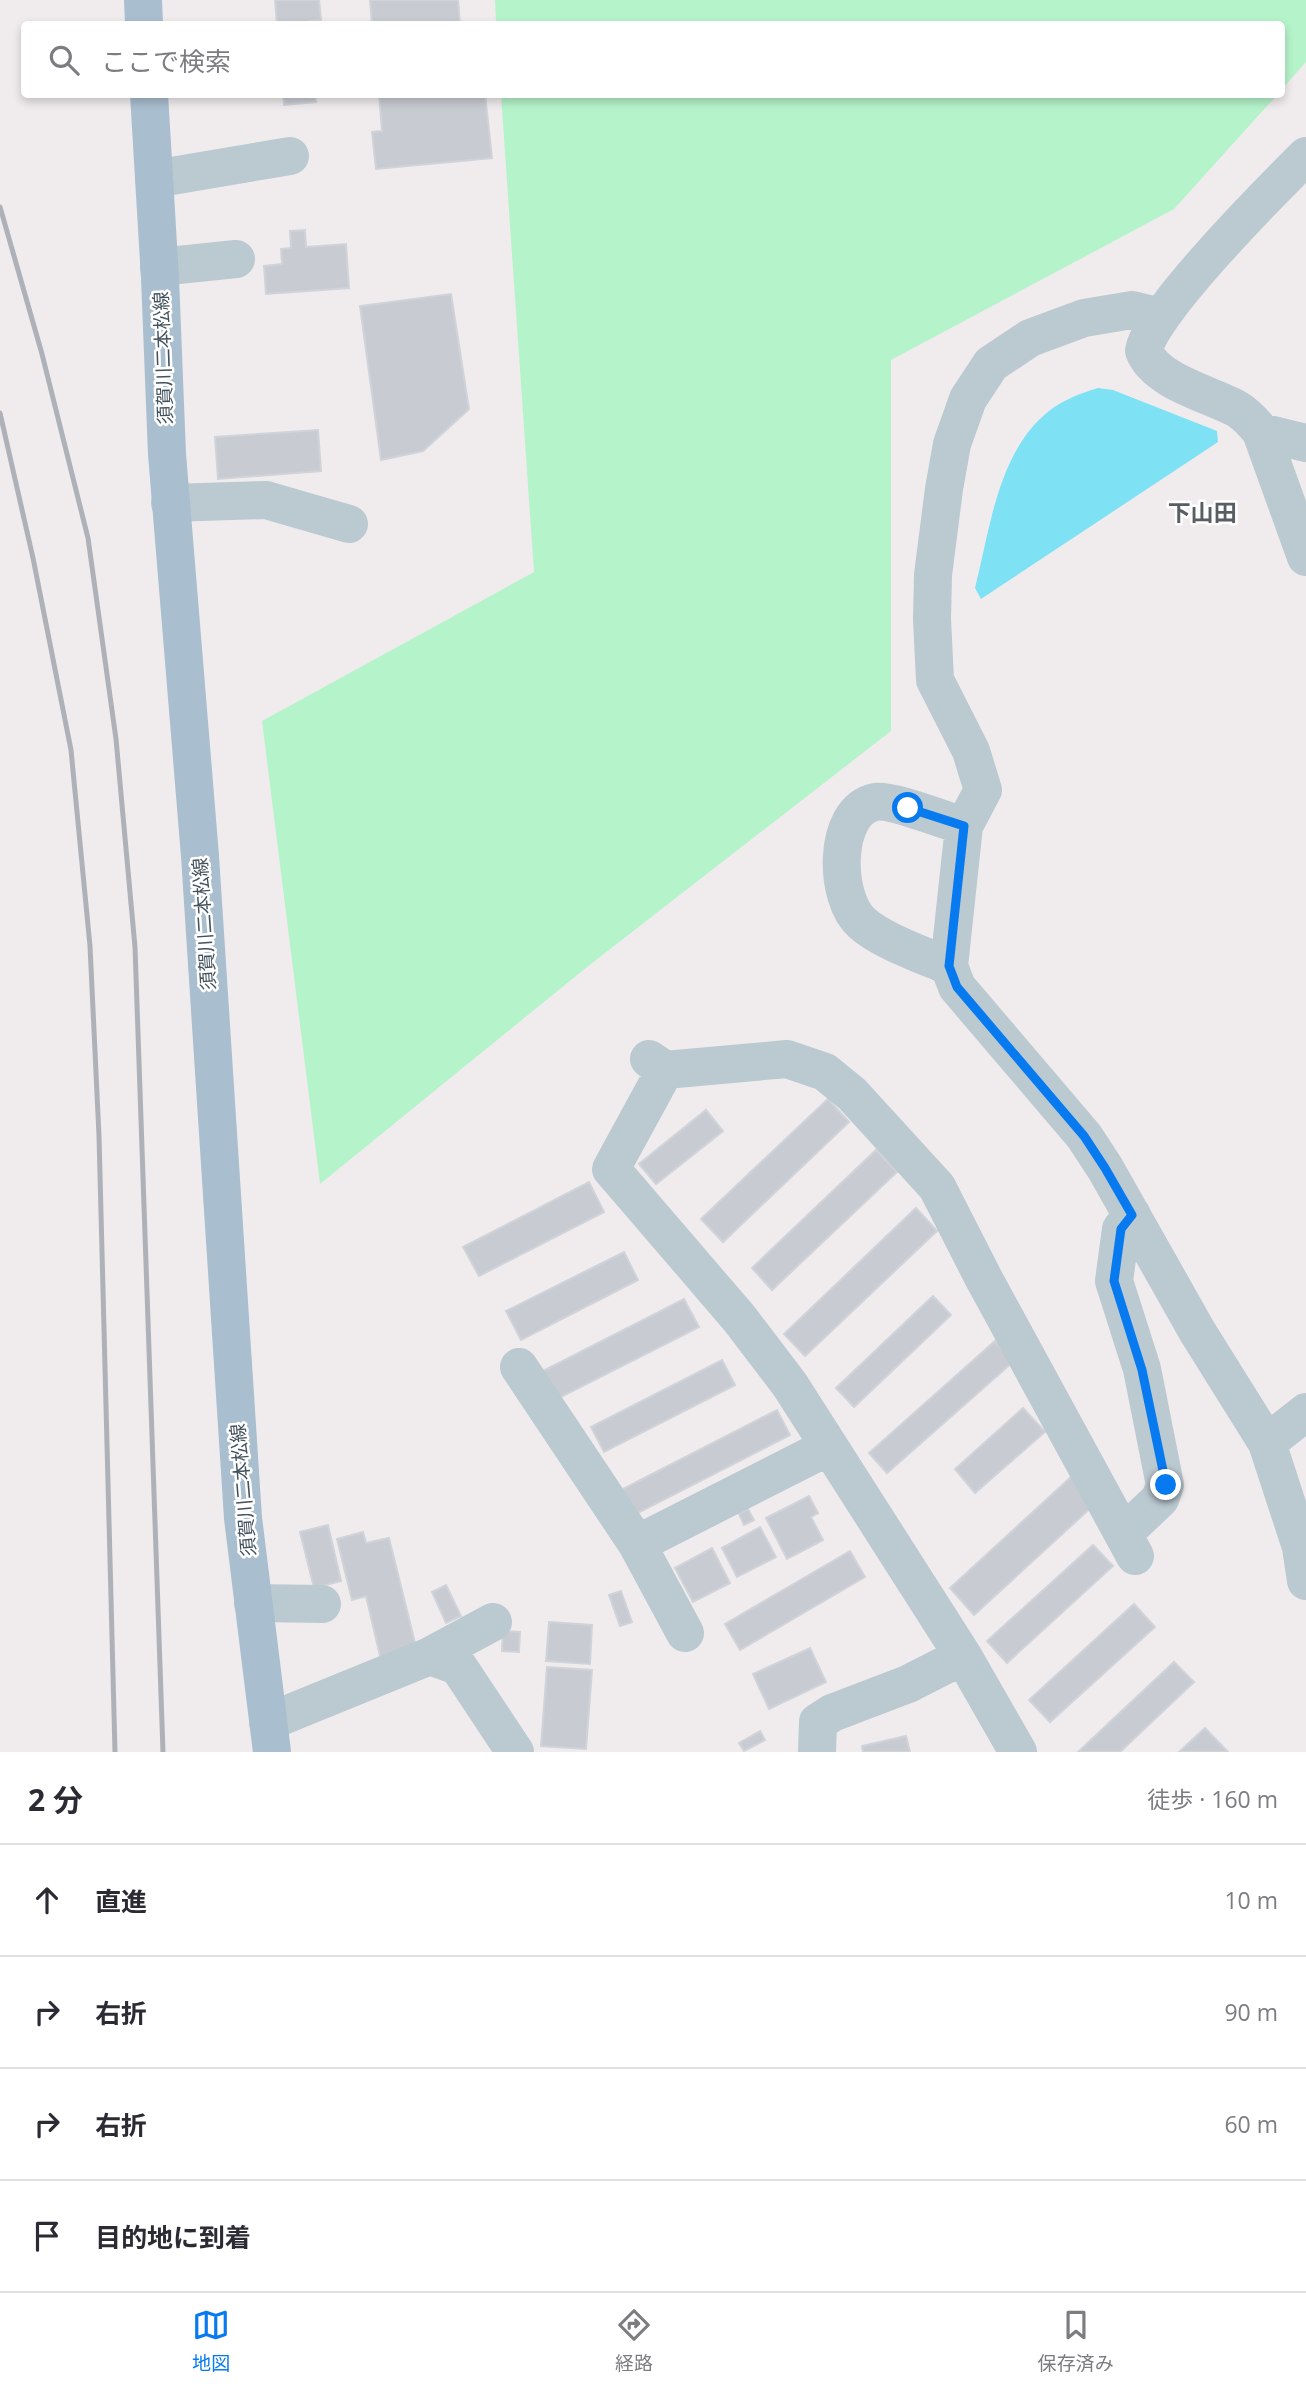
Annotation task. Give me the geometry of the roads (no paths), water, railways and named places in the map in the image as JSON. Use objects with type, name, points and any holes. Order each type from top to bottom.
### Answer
[{"type":"main road","points":[[143,0],[144,21]]},
{"type":"main road","name":"須賀川二本松線","points":[[149,98],[170,503],[200,856],[243,1518],[270,1737]]},
{"type":"street","points":[[154,179],[290,156]]},
{"type":"street","points":[[1306,156],[1256,206],[1161,317],[1145,343],[1146,357],[1173,379],[1237,409],[1261,432],[1306,557]]},
{"type":"street","points":[[159,267],[236,259]]},
{"type":"street","points":[[1161,317],[1132,310],[1084,318],[1030,338],[991,364],[968,399],[952,444],[933,575],[935,680],[971,751],[983,790],[964,826],[949,966],[957,987],[1084,1136],[1267,1443],[1301,1547],[1306,1581]]},
{"type":"street","points":[[1261,432],[1306,443]]},
{"type":"street","points":[[170,503],[266,500],[349,524]]},
{"type":"street","points":[[949,966],[894,942],[861,923],[848,905],[841,869],[845,835],[856,811],[876,802],[908,808],[964,826]]},
{"type":"street","points":[[1018,1752],[963,1656],[790,1385],[739,1318],[611,1169],[657,1065],[787,1059],[825,1072],[852,1094],[937,1187],[1129,1545],[1160,1499],[1166,1485],[1142,1370],[1114,1281],[1121,1229],[1132,1215]]},
{"type":"street","points":[[519,1367],[637,1544],[685,1633]]},
{"type":"street","points":[[1267,1443],[1306,1412]]},
{"type":"street","points":[[637,1544],[828,1447]]},
{"type":"street","points":[[253,1603],[322,1604]]},
{"type":"street","points":[[270,1737],[494,1622]]},
{"type":"street","points":[[430,1656],[458,1666],[515,1752]]},
{"type":"street","points":[[817,1752],[818,1722],[908,1684],[963,1656]]},
{"type":"water","points":[[1098,388],[1113,390],[1217,431],[1218,442],[981,599],[975,588],[998,492],[1018,447],[1049,411],[1072,397]]},
{"type":"railway","points":[[0,207],[42,354],[88,538],[116,739],[135,947],[163,1752]]},
{"type":"railway","points":[[0,413],[33,558],[71,750],[90,946],[99,1136],[115,1752]]},
{"type":"district","name":"下山田","points":[[1202,512]]}]
